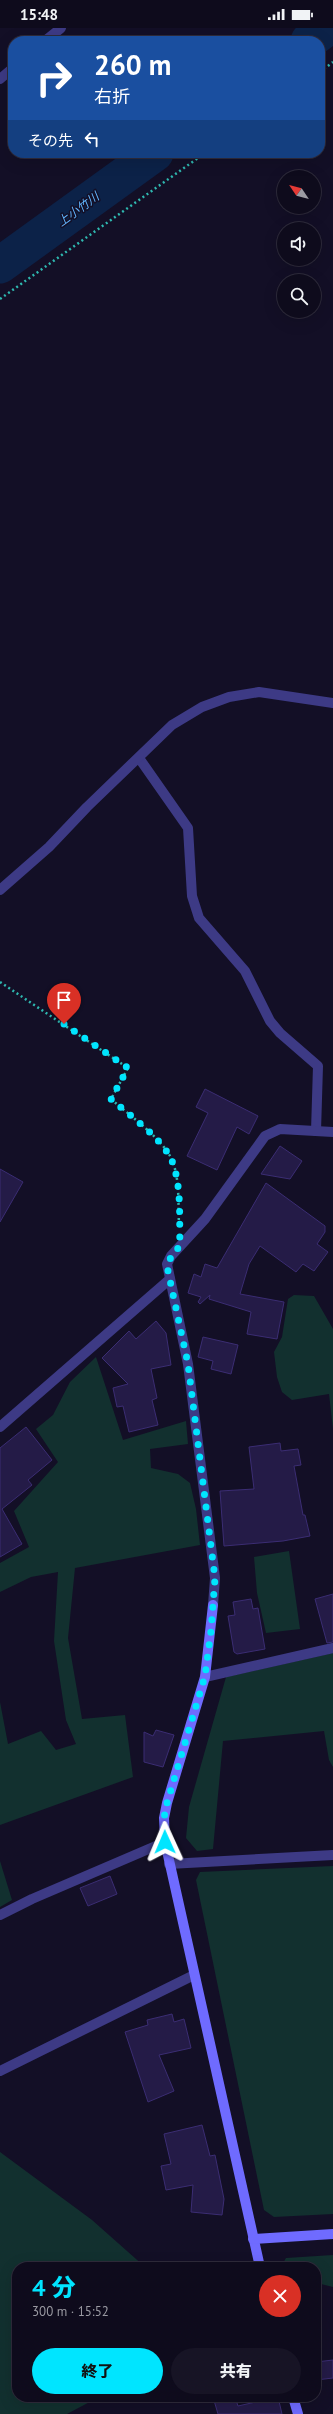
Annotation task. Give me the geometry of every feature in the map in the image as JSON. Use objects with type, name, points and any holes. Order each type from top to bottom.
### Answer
[{"type":"street","points":[[51,36],[61,28]]},
{"type":"street","points":[[0,79],[8,72]]},
{"type":"street","points":[[0,890],[49,847],[86,807],[172,725],[202,707],[229,697],[259,692],[333,703]]},
{"type":"street","points":[[139,758],[188,828],[192,896],[199,918],[245,971],[270,1021],[280,1033],[318,1066],[316,1131]]},
{"type":"street","points":[[259,2262],[165,1842],[164,1818],[167,1803],[205,1676],[215,1578],[188,1364],[168,1264],[180,1246],[204,1218],[265,1136],[280,1129],[333,1132]]},
{"type":"street","points":[[0,1427],[170,1279]]},
{"type":"street","points":[[205,1676],[333,1648]]},
{"type":"street","points":[[0,1915],[32,1899],[165,1842]]},
{"type":"street","points":[[170,1864],[333,1855]]},
{"type":"street","points":[[0,2071],[194,1975]]},
{"type":"street","points":[[253,2239],[333,2234]]},
{"type":"street","points":[[294,2402],[298,2414]]},
{"type":"path","points":[[325,68],[333,62]]},
{"type":"path","points":[[0,299],[198,158]]},
{"type":"path","points":[[0,982],[128,1068],[111,1099],[157,1140],[172,1160],[177,1183],[180,1246]]},
{"type":"green space","points":[[294,1295],[314,1296],[333,1329],[333,1429],[329,1394],[292,1400],[282,1392],[277,1377],[274,1352],[282,1337],[288,1299]]},
{"type":"green space","points":[[96,1357],[123,1440],[186,1421],[188,1444],[150,1449],[151,1468],[178,1474],[190,1483],[196,1509],[200,1545],[75,1568],[68,1638],[82,1719],[125,1715],[133,1777],[0,1825],[0,1702],[8,1744],[41,1731],[56,1750],[76,1744],[66,1720],[54,1641],[58,1572],[31,1577],[0,1592],[0,1563],[29,1547],[14,1511],[58,1462],[36,1429],[53,1415],[70,1382]]},
{"type":"green space","points":[[289,1551],[300,1629],[266,1633],[257,1593],[254,1557]]},
{"type":"green space","points":[[333,1653],[333,1767],[329,1760],[324,1731],[223,1741],[213,1849],[197,1851],[186,1838],[189,1807],[226,1677]]},
{"type":"green space","points":[[0,1861],[12,1900],[0,1907]]},
{"type":"green space","points":[[333,1866],[333,2214],[274,2217],[264,2210],[196,1880],[200,1872]]},
{"type":"green space","points":[[0,2152],[92,2220],[139,2262],[12,2262],[12,2402],[90,2402],[67,2414],[0,2414]]},
{"type":"green space","points":[[333,2255],[333,2287],[321,2284],[321,2262],[284,2262],[286,2258]]},
{"type":"building","points":[[205,1089],[258,1116],[249,1134],[237,1127],[217,1170],[187,1156],[208,1113],[196,1107]]},
{"type":"building","points":[[280,1146],[302,1161],[290,1179],[261,1174]]},
{"type":"building","points":[[0,1169],[23,1182],[0,1222]]},
{"type":"building","points":[[266,1183],[325,1226],[325,1232],[317,1244],[328,1252],[314,1271],[303,1264],[296,1272],[260,1246],[249,1264],[240,1294],[284,1302],[277,1339],[247,1334],[251,1312],[209,1299],[210,1295],[200,1304],[198,1302],[201,1297],[188,1293],[194,1274],[201,1277],[205,1264],[217,1268]]},
{"type":"building","points":[[156,1321],[166,1333],[171,1365],[151,1369],[157,1398],[152,1400],[158,1425],[129,1432],[123,1406],[117,1407],[113,1388],[128,1384],[102,1358],[129,1331],[136,1339]]},
{"type":"building","points":[[203,1337],[238,1345],[231,1374],[211,1369],[213,1361],[198,1357]]},
{"type":"building","points":[[26,1427],[52,1460],[28,1480],[32,1485],[2,1509],[22,1544],[0,1557],[0,1448]]},
{"type":"building","points":[[280,1443],[281,1451],[298,1449],[301,1465],[294,1466],[303,1515],[305,1515],[310,1536],[283,1541],[224,1546],[220,1491],[254,1489],[249,1447]]},
{"type":"building","points":[[333,1594],[333,1642],[327,1643],[315,1599]]},
{"type":"building","points":[[251,1599],[253,1609],[258,1608],[265,1649],[237,1654],[234,1652],[228,1616],[235,1615],[233,1602]]},
{"type":"building","points":[[156,1730],[174,1735],[163,1767],[144,1762],[144,1732],[153,1736]]},
{"type":"building","points":[[110,1876],[117,1894],[88,1906],[80,1888]]},
{"type":"building","points":[[172,2014],[174,2022],[184,2019],[191,2048],[159,2055],[174,2091],[148,2102],[125,2032],[148,2025],[147,2020]]},
{"type":"building","points":[[202,2125],[210,2156],[215,2155],[224,2199],[222,2215],[191,2212],[193,2185],[166,2190],[161,2166],[171,2164],[164,2134]]},
{"type":"building","points":[[333,2360],[333,2378],[321,2379],[321,2361]]},
{"type":"building","points":[[214,2402],[237,2402],[238,2406],[256,2402],[279,2402],[282,2414],[218,2414]]},
{"type":"waterway","name":"上小竹川","points":[[316,36],[326,28]]},
{"type":"waterway","name":"上小竹川","points":[[0,265],[148,158]]},
{"type":"route","points":[[64,1024],[128,1068],[111,1099],[157,1140],[172,1160],[177,1183],[180,1246],[171,1256],[168,1264],[168,1271],[188,1364],[215,1578],[211,1631],[205,1676],[167,1803],[164,1818],[165,1842]]}]
